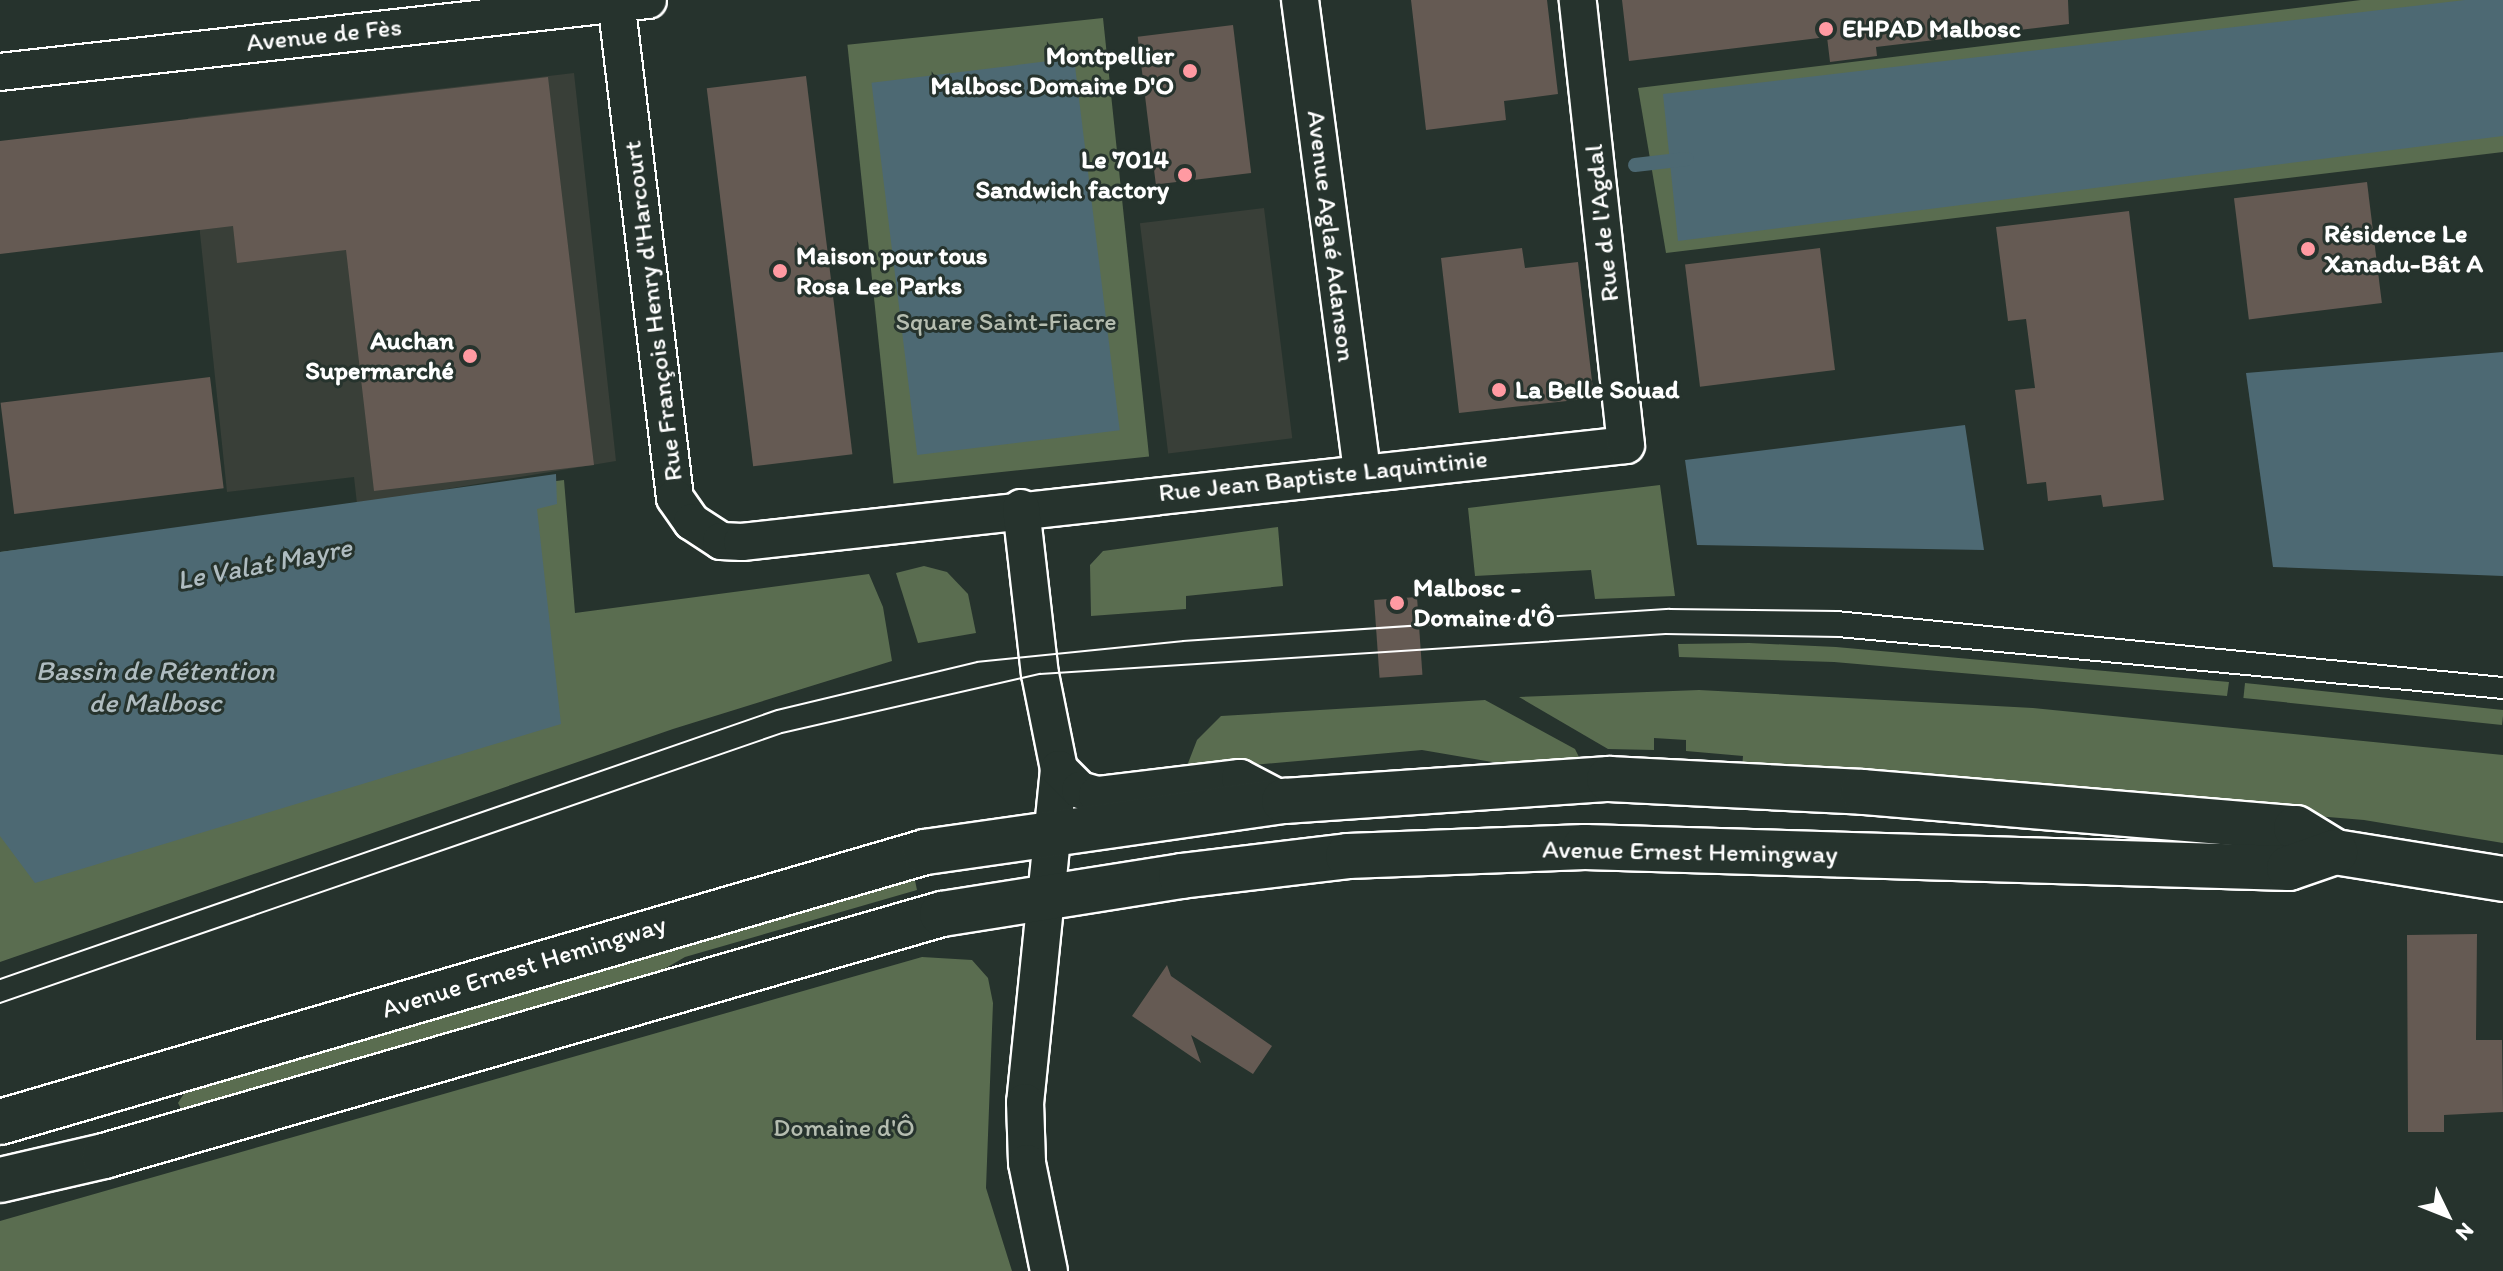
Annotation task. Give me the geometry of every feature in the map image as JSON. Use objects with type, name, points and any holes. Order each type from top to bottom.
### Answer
[{"type":"main road","name":"Avenue Ernest Hemingway","points":[[0,1122],[925,852],[1052,831],[1284,801],[1658,780],[2296,828],[2335,852],[2503,879]]},
{"type":"main road","name":"Avenue Ernest Hemingway","points":[[0,1180],[119,1152],[942,914],[1045,896],[1348,856],[1537,849],[2289,868],[2335,852]]},
{"type":"street","name":"Avenue Aglaé Adanson","points":[[1300,0],[1362,472]]},
{"type":"street","name":"Rue de l'Agdal","points":[[1578,0],[1626,445]]},
{"type":"street","name":"Avenue de Fès","points":[[0,72],[627,1]]},
{"type":"street","name":"Rue François Henry d'Harcourt","points":[[627,1],[675,498],[692,522],[721,541],[742,542],[1021,508]]},
{"type":"street","name":"Rue Jean Baptiste Laquintinie","points":[[1021,508],[1626,445]]},
{"type":"street","points":[[1021,508],[1038,665],[1059,769],[1025,1102],[1027,1163],[1049,1271]]},
{"type":"street","points":[[1059,769],[1080,790],[1097,795],[1240,778],[1284,801]]},
{"type":"shaded area","name":"Auchan Supermarché","points":[[574,73],[616,461],[357,504],[354,477],[227,492],[188,118]]},
{"type":"shaded area","points":[[1264,208],[1292,438],[1168,454],[1140,223]]},
{"type":"green space","points":[[2361,0],[2503,0],[2503,152],[1666,253],[1638,88]]},
{"type":"green space","name":"Square Saint-Fiacre","points":[[1103,18],[1149,457],[894,483],[847,45]]},
{"type":"green space","name":"Bassin de Rétention de Malbosc","points":[[564,480],[575,613],[869,574],[883,607],[892,661],[673,729],[0,962],[0,552]]},
{"type":"green space","points":[[1660,485],[1675,596],[1595,599],[1591,570],[1475,576],[1468,508]]},
{"type":"green space","points":[[1278,527],[1283,586],[1186,596],[1186,609],[1091,616],[1090,565],[1103,551]]},
{"type":"green space","points":[[924,566],[947,572],[968,594],[976,633],[918,643],[896,573]]},
{"type":"green space","points":[[1678,644],[1836,647],[2229,682],[2227,696],[1834,662],[1679,657]]},
{"type":"green space","points":[[2245,683],[2503,710],[2502,725],[2243,698]]},
{"type":"green space","points":[[1699,690],[2033,708],[2503,755],[2503,843],[2364,820],[1742,768],[1743,756],[1686,751],[1686,740],[1654,738],[1654,750],[1608,749],[1519,697]]},
{"type":"green space","points":[[1485,700],[1575,749],[1581,761],[1498,763],[1422,750],[1185,771],[1197,740],[1221,716]]},
{"type":"green space","points":[[912,866],[917,890],[685,957],[614,998],[186,1118],[178,1103],[190,1084]]},
{"type":"green space","name":"Domaine d'Ô","points":[[922,957],[972,960],[988,978],[993,1003],[986,1188],[1012,1271],[0,1271],[0,1221]]},
{"type":"water","points":[[2465,0],[2503,0],[2503,136],[1678,241],[1663,94]]},
{"type":"water","name":"Square Saint-Fiacre","points":[[1074,58],[1120,430],[917,455],[872,83]]},
{"type":"water","points":[[2503,352],[2503,576],[2273,567],[2246,373]]},
{"type":"water","points":[[1965,425],[1984,550],[1697,545],[1685,460]]},
{"type":"water","name":"Bassin de Rétention de Malbosc","points":[[556,474],[557,504],[537,509],[561,724],[35,883],[0,836],[0,552]]},
{"type":"building","points":[[1411,0],[1547,0],[1558,94],[1504,101],[1506,120],[1426,130]]},
{"type":"building","name":"EHPAD Malbosc","points":[[1622,0],[2068,0],[2069,24],[1876,47],[1877,56],[1830,62],[1827,37],[1629,61]]},
{"type":"building","name":"Montpellier Malbosc Domaine D'O","points":[[1233,25],[1251,173],[1156,185],[1138,37]]},
{"type":"building","name":"Maison pour tous Rosa Lee Parks","points":[[806,76],[852,454],[753,466],[707,88]]},
{"type":"building","name":"Auchan Supermarché","points":[[548,77],[594,465],[374,491],[346,250],[237,263],[233,226],[0,254],[0,141]]},
{"type":"building","name":"Résidence Le Xanadu-Bât A","points":[[2367,182],[2382,303],[2249,319],[2234,198]]},
{"type":"building","points":[[2129,211],[2164,500],[2103,507],[2101,495],[2048,501],[2046,482],[2027,484],[2015,390],[2035,388],[2026,319],[2008,321],[1996,227]]},
{"type":"building","points":[[1522,248],[1525,268],[1578,262],[1594,398],[1459,413],[1441,258]]},
{"type":"building","points":[[1820,248],[1835,370],[1700,387],[1685,265]]},
{"type":"building","points":[[210,377],[224,488],[14,514],[1,403]]},
{"type":"building","points":[[1417,597],[1422,675],[1380,678],[1374,600]]},
{"type":"building","points":[[2477,934],[2476,1040],[2502,1040],[2503,1112],[2444,1115],[2444,1132],[2408,1132],[2407,935]]},
{"type":"building","points":[[1167,965],[1171,976],[1272,1046],[1253,1074],[1191,1035],[1201,1063],[1132,1016]]},
{"type":"waterway","points":[[1635,165],[1687,159]]},
{"type":"tram line","points":[[0,979],[777,710],[977,662],[1183,641],[1670,609],[1837,611],[2503,677]]},
{"type":"tram line","points":[[0,1003],[782,733],[1040,674],[1666,634],[1838,637],[2503,699]]},
{"type":"place","name":"EHPAD Malbosc","points":[[1826,29]]},
{"type":"place","name":"Montpellier Malbosc Domaine D'O","points":[[1190,71]]},
{"type":"place","name":"Le 7014 Sandwich factory","points":[[1185,175]]},
{"type":"place","name":"Résidence Le Xanadu-Bât A","points":[[2308,249]]},
{"type":"place","name":"Maison pour tous Rosa Lee Parks","points":[[780,271]]},
{"type":"place","name":"Auchan Supermarché","points":[[470,356]]},
{"type":"place","name":"La Belle Souad","points":[[1499,390]]},
{"type":"place","name":"Malbosc - Domaine d'Ô","points":[[1397,603]]},
{"type":"water label","name":"Le Valat Mayre","points":[[264,563]]}]
